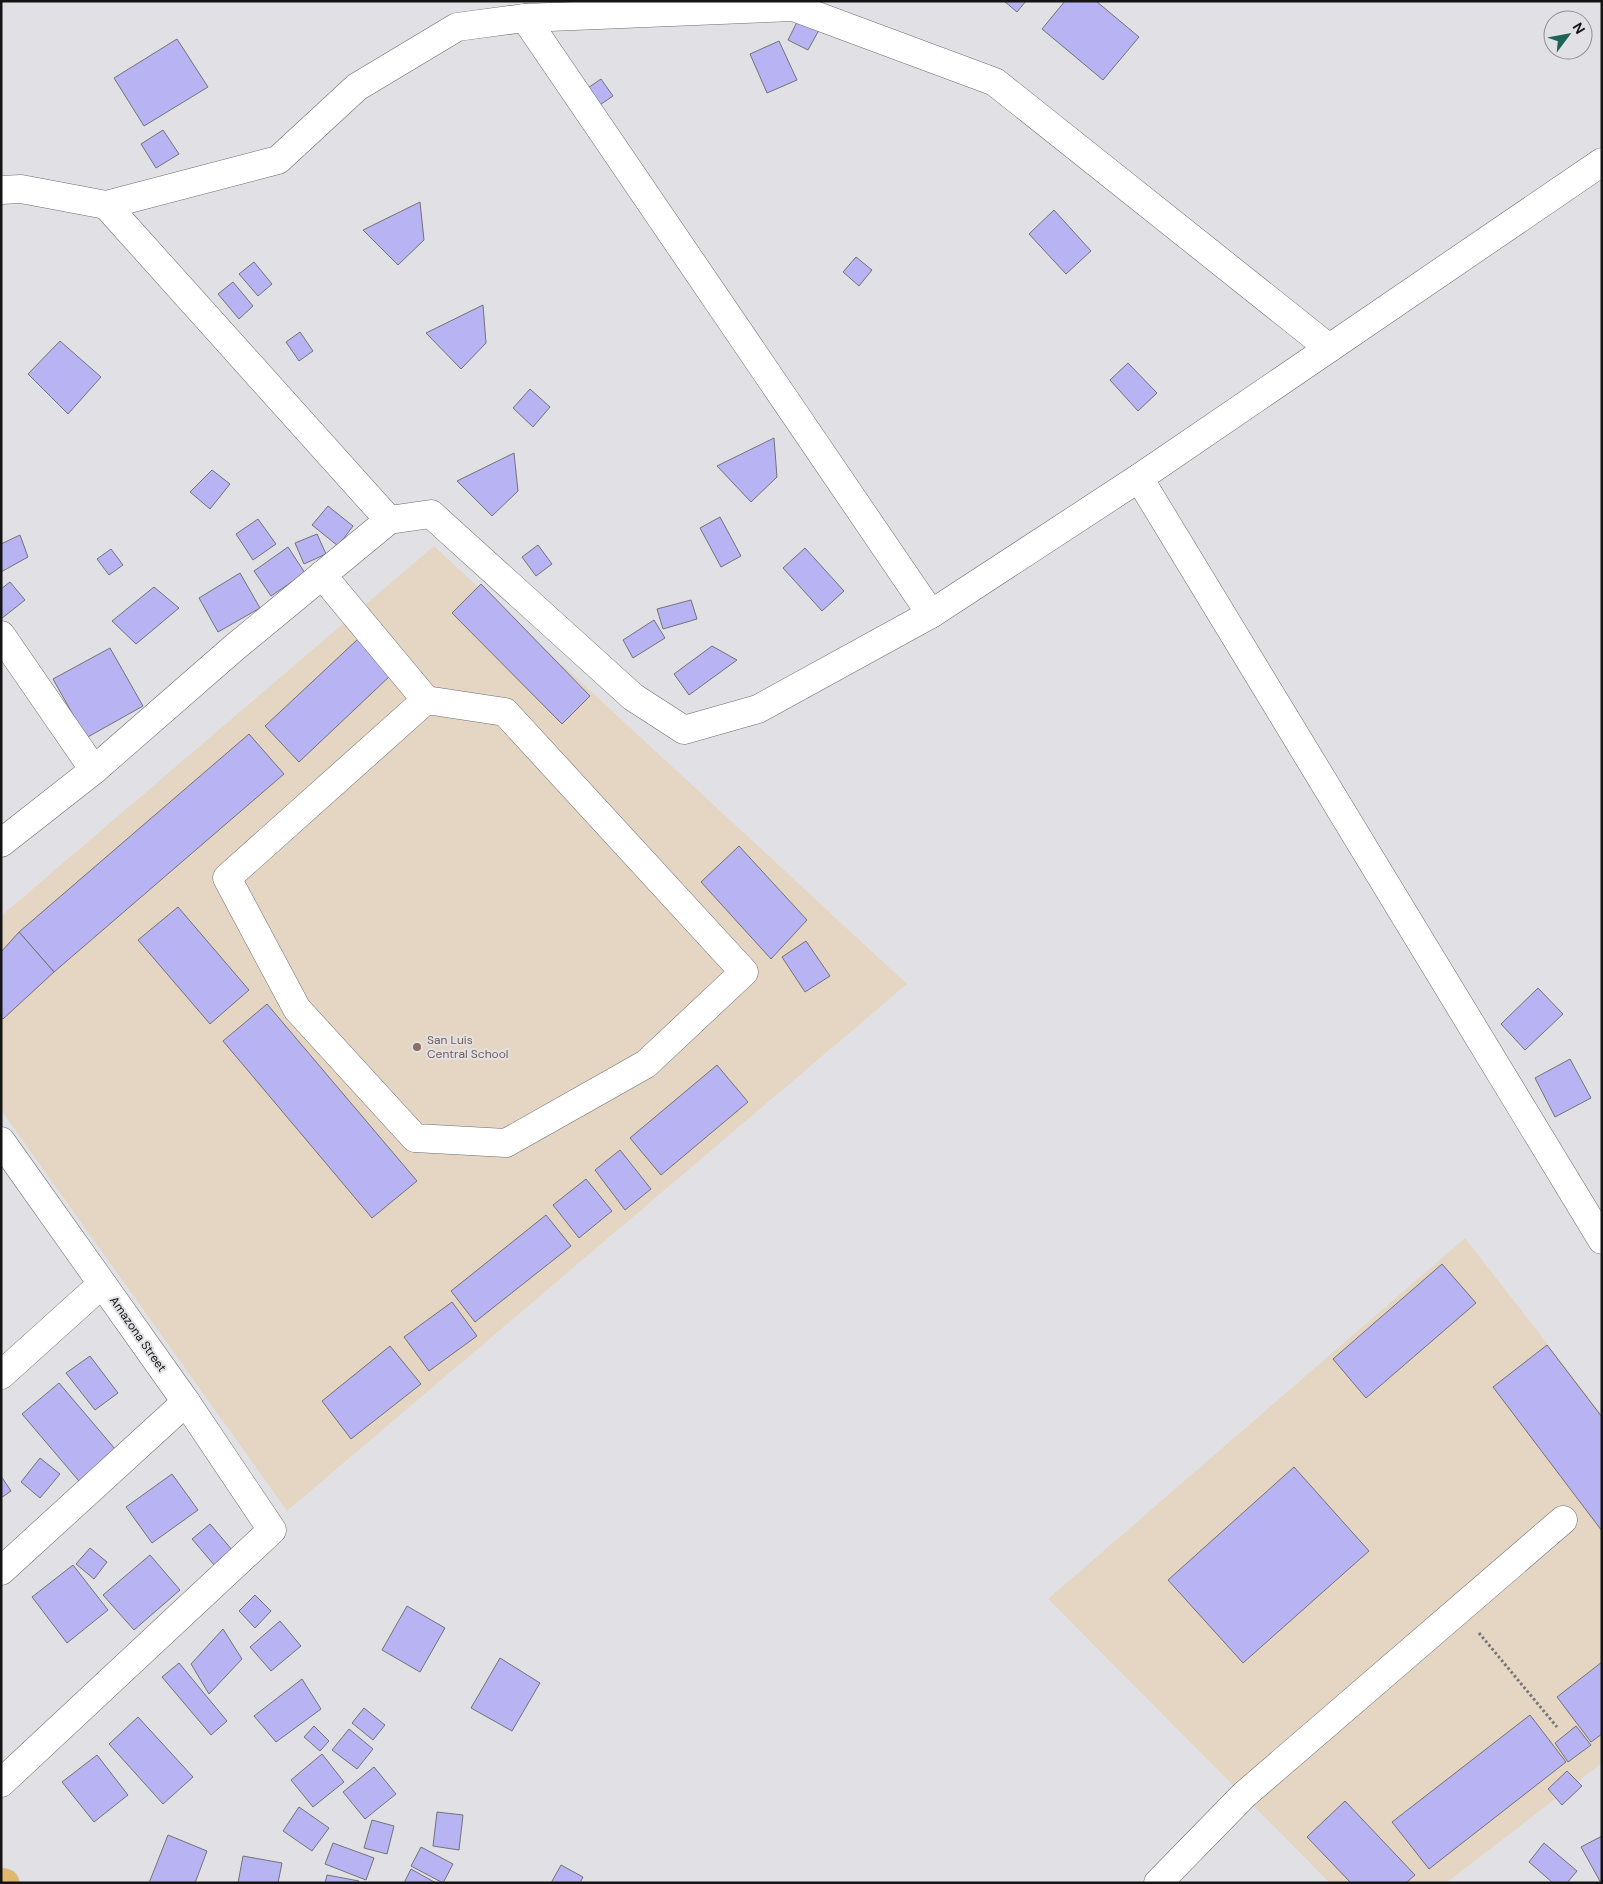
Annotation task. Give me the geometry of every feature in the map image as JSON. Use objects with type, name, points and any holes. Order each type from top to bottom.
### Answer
[{"type":"main road","points":[[1,1882],[5,1883]]},
{"type":"street","points":[[1,190],[21,189],[106,205],[278,160],[357,87],[457,27],[525,18],[793,7],[995,82],[1329,348]]},
{"type":"street","points":[[525,18],[931,614]]},
{"type":"street","points":[[1,843],[94,770],[235,647],[388,520],[431,514],[633,697],[684,730],[758,709],[931,614],[1139,478],[1602,162]]},
{"type":"street","points":[[106,205],[388,520]]},
{"type":"street","points":[[1139,478],[1602,1240]]},
{"type":"street","points":[[322,575],[426,700],[505,712],[744,972],[646,1064],[506,1143],[416,1138],[296,1009],[227,878],[426,700]]},
{"type":"street","points":[[1,635],[94,770]]},
{"type":"street","name":"Amazona Street","points":[[1,1141],[186,1402],[272,1530],[1,1783]]},
{"type":"street","points":[[1,1375],[102,1284]]},
{"type":"street","points":[[1,1571],[186,1402]]},
{"type":"street","points":[[1158,1883],[1244,1795],[1564,1520]]},
{"type":"path","points":[[1460,1610],[1557,1727]]},
{"type":"shaded area","name":"San Luis Central School","points":[[434,546],[907,984],[287,1511],[1,1110],[1,916]]},
{"type":"shaded area","points":[[1465,1238],[1602,1414],[1602,1763],[1446,1883],[1330,1883],[1048,1599]]},
{"type":"building","points":[[1004,1],[1026,1],[1017,12]]},
{"type":"building","points":[[1065,1],[1096,1],[1139,37],[1103,80],[1042,29]]},
{"type":"building","points":[[798,20],[819,30],[808,50],[788,40]]},
{"type":"building","points":[[177,39],[208,87],[144,126],[114,78]]},
{"type":"building","points":[[779,41],[797,80],[767,93],[750,54]]},
{"type":"building","points":[[601,79],[613,96],[591,111],[579,94]]},
{"type":"building","points":[[163,130],[179,154],[156,168],[141,144]]},
{"type":"building","points":[[420,202],[424,240],[398,265],[363,230]]},
{"type":"building","points":[[1054,210],[1091,251],[1066,274],[1029,234]]},
{"type":"building","points":[[856,257],[872,270],[859,286],[843,272]]},
{"type":"building","points":[[254,262],[272,284],[258,296],[239,274]]},
{"type":"building","points":[[233,282],[253,306],[239,319],[218,294]]},
{"type":"building","points":[[483,305],[486,343],[461,369],[426,333]]},
{"type":"building","points":[[300,332],[313,351],[299,361],[286,342]]},
{"type":"building","points":[[60,341],[101,377],[68,414],[28,374]]},
{"type":"building","points":[[1128,363],[1157,393],[1138,411],[1110,380]]},
{"type":"building","points":[[530,389],[550,407],[533,427],[513,408]]},
{"type":"building","points":[[774,438],[777,477],[751,502],[717,466]]},
{"type":"building","points":[[514,453],[518,491],[492,516],[457,481]]},
{"type":"building","points":[[212,470],[230,484],[210,509],[190,492]]},
{"type":"building","points":[[328,506],[353,526],[338,546],[312,525]]},
{"type":"building","points":[[720,517],[741,556],[721,567],[700,528]]},
{"type":"building","points":[[258,519],[276,544],[253,560],[236,534]]},
{"type":"building","points":[[317,534],[326,554],[304,564],[295,543]]},
{"type":"building","points":[[20,535],[28,557],[1,572],[1,544]]},
{"type":"building","points":[[538,545],[552,564],[536,576],[522,557]]},
{"type":"building","points":[[288,547],[305,573],[271,596],[254,571]]},
{"type":"building","points":[[805,548],[844,591],[822,611],[783,568]]},
{"type":"building","points":[[111,549],[123,565],[109,575],[97,559]]},
{"type":"building","points":[[240,573],[260,608],[218,632],[199,598]]},
{"type":"building","points":[[10,582],[25,600],[1,619],[1,589]]},
{"type":"building","points":[[481,584],[590,696],[562,724],[452,613]]},
{"type":"building","points":[[154,587],[179,608],[136,644],[112,621]]},
{"type":"building","points":[[691,600],[697,619],[663,629],[657,609]]},
{"type":"building","points":[[654,620],[665,638],[633,658],[623,640]]},
{"type":"building","points":[[358,639],[391,675],[299,762],[265,726]]},
{"type":"building","points":[[712,646],[737,660],[689,695],[674,674]]},
{"type":"building","points":[[110,648],[143,706],[86,738],[53,679]]},
{"type":"building","points":[[249,734],[284,774],[54,972],[19,932]]},
{"type":"building","points":[[739,846],[807,920],[771,959],[701,882]]},
{"type":"building","points":[[178,907],[249,990],[210,1024],[138,940]]},
{"type":"building","points":[[19,932],[54,972],[3,1019],[1,1017],[1,952]]},
{"type":"building","points":[[806,941],[830,976],[805,992],[782,957]]},
{"type":"building","points":[[1538,988],[1563,1014],[1525,1050],[1501,1024]]},
{"type":"building","points":[[267,1004],[417,1181],[372,1218],[223,1041]]},
{"type":"building","points":[[1570,1059],[1591,1098],[1555,1117],[1535,1078]]},
{"type":"building","points":[[717,1065],[748,1102],[661,1175],[630,1138]]},
{"type":"building","points":[[620,1150],[651,1189],[625,1210],[595,1170]]},
{"type":"building","points":[[586,1179],[612,1211],[579,1238],[553,1205]]},
{"type":"building","points":[[546,1215],[571,1246],[475,1322],[451,1291]]},
{"type":"building","points":[[1442,1264],[1476,1303],[1366,1398],[1333,1359]]},
{"type":"building","points":[[452,1302],[477,1336],[429,1371],[404,1337]]},
{"type":"building","points":[[1547,1345],[1602,1417],[1602,1531],[1493,1387]]},
{"type":"building","points":[[390,1346],[421,1384],[351,1439],[322,1401]]},
{"type":"building","points":[[90,1356],[118,1393],[95,1410],[66,1373]]},
{"type":"building","points":[[59,1383],[121,1456],[84,1487],[22,1414]]},
{"type":"building","points":[[40,1458],[60,1474],[40,1498],[21,1482]]},
{"type":"building","points":[[1294,1467],[1369,1551],[1243,1663],[1168,1580]]},
{"type":"building","points":[[172,1474],[198,1510],[152,1543],[126,1507]]},
{"type":"building","points":[[1,1476],[11,1491],[1,1498]]},
{"type":"building","points":[[210,1524],[233,1551],[215,1566],[192,1539]]},
{"type":"building","points":[[90,1548],[107,1562],[94,1579],[76,1564]]},
{"type":"building","points":[[150,1555],[180,1590],[134,1630],[103,1595]]},
{"type":"building","points":[[73,1565],[108,1610],[67,1643],[32,1597]]},
{"type":"building","points":[[255,1595],[271,1611],[255,1628],[239,1611]]},
{"type":"building","points":[[407,1606],[445,1628],[420,1672],[382,1650]]},
{"type":"building","points":[[280,1621],[301,1646],[271,1671],[250,1647]]},
{"type":"building","points":[[223,1629],[242,1659],[209,1694],[191,1664]]},
{"type":"building","points":[[500,1658],[540,1683],[512,1731],[471,1708]]},
{"type":"building","points":[[1602,1662],[1602,1734],[1591,1742],[1557,1697]]},
{"type":"building","points":[[179,1663],[227,1721],[211,1735],[162,1677]]},
{"type":"building","points":[[302,1679],[321,1709],[276,1742],[254,1716]]},
{"type":"building","points":[[364,1708],[385,1725],[373,1740],[352,1723]]},
{"type":"building","points":[[1530,1715],[1566,1762],[1429,1869],[1392,1822]]},
{"type":"building","points":[[138,1717],[193,1777],[163,1804],[109,1744]]},
{"type":"building","points":[[314,1726],[329,1741],[320,1751],[304,1737]]},
{"type":"building","points":[[1576,1726],[1591,1745],[1568,1762],[1555,1743]]},
{"type":"building","points":[[349,1729],[373,1749],[357,1769],[332,1750]]},
{"type":"building","points":[[322,1754],[344,1782],[313,1807],[291,1780]]},
{"type":"building","points":[[97,1755],[128,1795],[94,1822],[62,1782]]},
{"type":"building","points":[[374,1767],[396,1794],[365,1819],[343,1792]]},
{"type":"building","points":[[1567,1771],[1582,1786],[1562,1805],[1548,1789]]},
{"type":"building","points":[[1345,1801],[1415,1875],[1406,1883],[1351,1883],[1307,1837]]},
{"type":"building","points":[[299,1807],[329,1828],[312,1851],[283,1831]]},
{"type":"building","points":[[437,1812],[463,1815],[459,1850],[433,1846]]},
{"type":"building","points":[[372,1820],[394,1826],[387,1854],[364,1848]]},
{"type":"building","points":[[168,1835],[207,1851],[195,1883],[149,1883]]},
{"type":"building","points":[[1602,1836],[1602,1883],[1601,1883],[1581,1847]]},
{"type":"building","points":[[333,1843],[374,1858],[366,1880],[325,1864]]},
{"type":"building","points":[[1544,1843],[1577,1871],[1567,1883],[1553,1883],[1529,1862]]},
{"type":"building","points":[[421,1847],[453,1864],[443,1883],[411,1866]]},
{"type":"building","points":[[243,1856],[282,1863],[278,1883],[238,1883]]},
{"type":"building","points":[[561,1865],[583,1877],[580,1883],[551,1883]]},
{"type":"building","points":[[411,1869],[436,1883],[404,1883]]},
{"type":"building","points":[[327,1875],[359,1881],[358,1883],[325,1883]]},
{"type":"place","name":"San Luis Central School","points":[[417,1047]]}]
